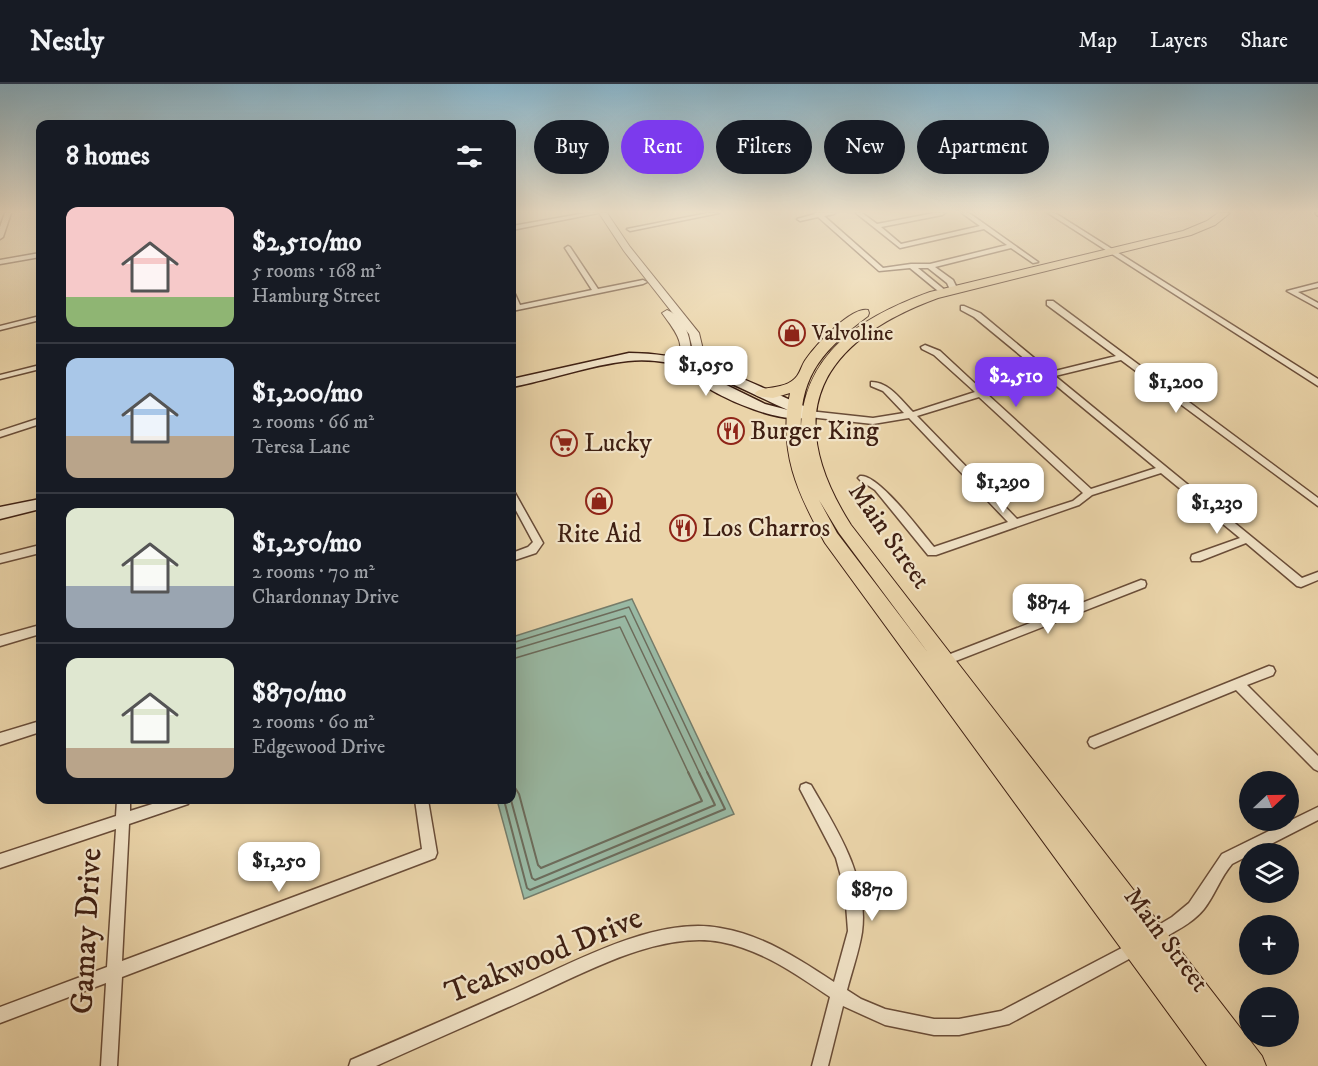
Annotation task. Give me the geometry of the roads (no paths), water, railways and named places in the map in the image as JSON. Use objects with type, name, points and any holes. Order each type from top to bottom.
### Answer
[{"type":"main road","name":"Main Street","points":[[1053,259],[946,288],[878,317],[842,345],[798,411],[818,480],[845,529],[944,661],[1145,942],[1224,1066]]},
{"type":"main road","name":"Main Street","points":[[1067,259],[895,298],[849,322],[826,342],[812,360],[802,380],[792,442],[799,474],[813,510],[831,538],[1145,942],[1252,1066]]},
{"type":"main road","points":[[516,382],[629,357],[658,357],[762,393],[798,411]]},
{"type":"main road","points":[[516,392],[622,367],[689,368],[741,400],[798,411]]},
{"type":"main road","points":[[762,393],[785,392],[802,380]]},
{"type":"main road","points":[[0,503],[36,495]]},
{"type":"main road","points":[[0,513],[36,505]]},
{"type":"street","points":[[0,262],[18,259]]},
{"type":"street","points":[[575,259],[596,291]]},
{"type":"street","points":[[626,259],[683,335],[688,344],[689,368]]},
{"type":"street","points":[[635,259],[694,333],[700,348],[689,368]]},
{"type":"street","points":[[868,259],[881,270],[930,266],[960,259]]},
{"type":"street","points":[[1031,259],[1035,262]]},
{"type":"street","points":[[1123,259],[1318,383]]},
{"type":"street","points":[[911,266],[946,288]]},
{"type":"street","points":[[930,266],[946,288]]},
{"type":"street","points":[[516,309],[643,282]]},
{"type":"street","points":[[1318,285],[1291,291],[1318,306]]},
{"type":"street","points":[[1050,303],[1318,503]]},
{"type":"street","points":[[964,308],[977,315],[1301,583],[1318,576]]},
{"type":"street","points":[[0,328],[36,319]]},
{"type":"street","points":[[925,347],[937,353],[1089,494]]},
{"type":"street","points":[[798,411],[873,421],[911,415],[1014,383],[1123,357]]},
{"type":"street","points":[[0,377],[36,368]]},
{"type":"street","points":[[874,384],[885,389],[1015,524]]},
{"type":"street","points":[[0,434],[36,422]]},
{"type":"street","points":[[863,478],[878,488],[932,552],[1076,503],[1089,494],[1162,468]]},
{"type":"street","points":[[516,502],[538,543],[532,550],[516,556]]},
{"type":"street","points":[[1196,558],[1247,539]]},
{"type":"street","points":[[0,559],[36,550]]},
{"type":"street","points":[[944,661],[1141,584]]},
{"type":"street","points":[[0,641],[36,631]]},
{"type":"street","points":[[1094,742],[1269,671]]},
{"type":"street","points":[[1237,683],[1318,765]]},
{"type":"street","points":[[0,739],[36,728]]},
{"type":"street","points":[[806,789],[844,857],[852,880],[856,908],[855,931],[820,1066]]},
{"type":"street","name":"Gamay Drive","points":[[109,1066],[124,804]]},
{"type":"street","points":[[0,861],[171,804]]},
{"type":"street","points":[[0,1015],[430,853],[422,804]]},
{"type":"street","name":"Teakwood Drive","points":[[357,1066],[615,952],[665,936],[692,933],[720,935],[752,944],[784,958],[856,1005],[885,1017],[911,1024],[958,1027],[1004,1018],[1145,942],[1195,908],[1216,870],[1227,859],[1318,813]]},
{"type":"water","points":[[632,599],[734,814],[524,899],[498,804],[516,804],[516,636]]},
{"type":"place","name":"Valvoline","points":[[792,333]]},
{"type":"place","name":"Burger King","points":[[731,431]]},
{"type":"place","name":"Lucky","points":[[564,443]]},
{"type":"place","name":"Rite Aid","points":[[599,501]]},
{"type":"place","name":"Los Charros","points":[[683,528]]}]
